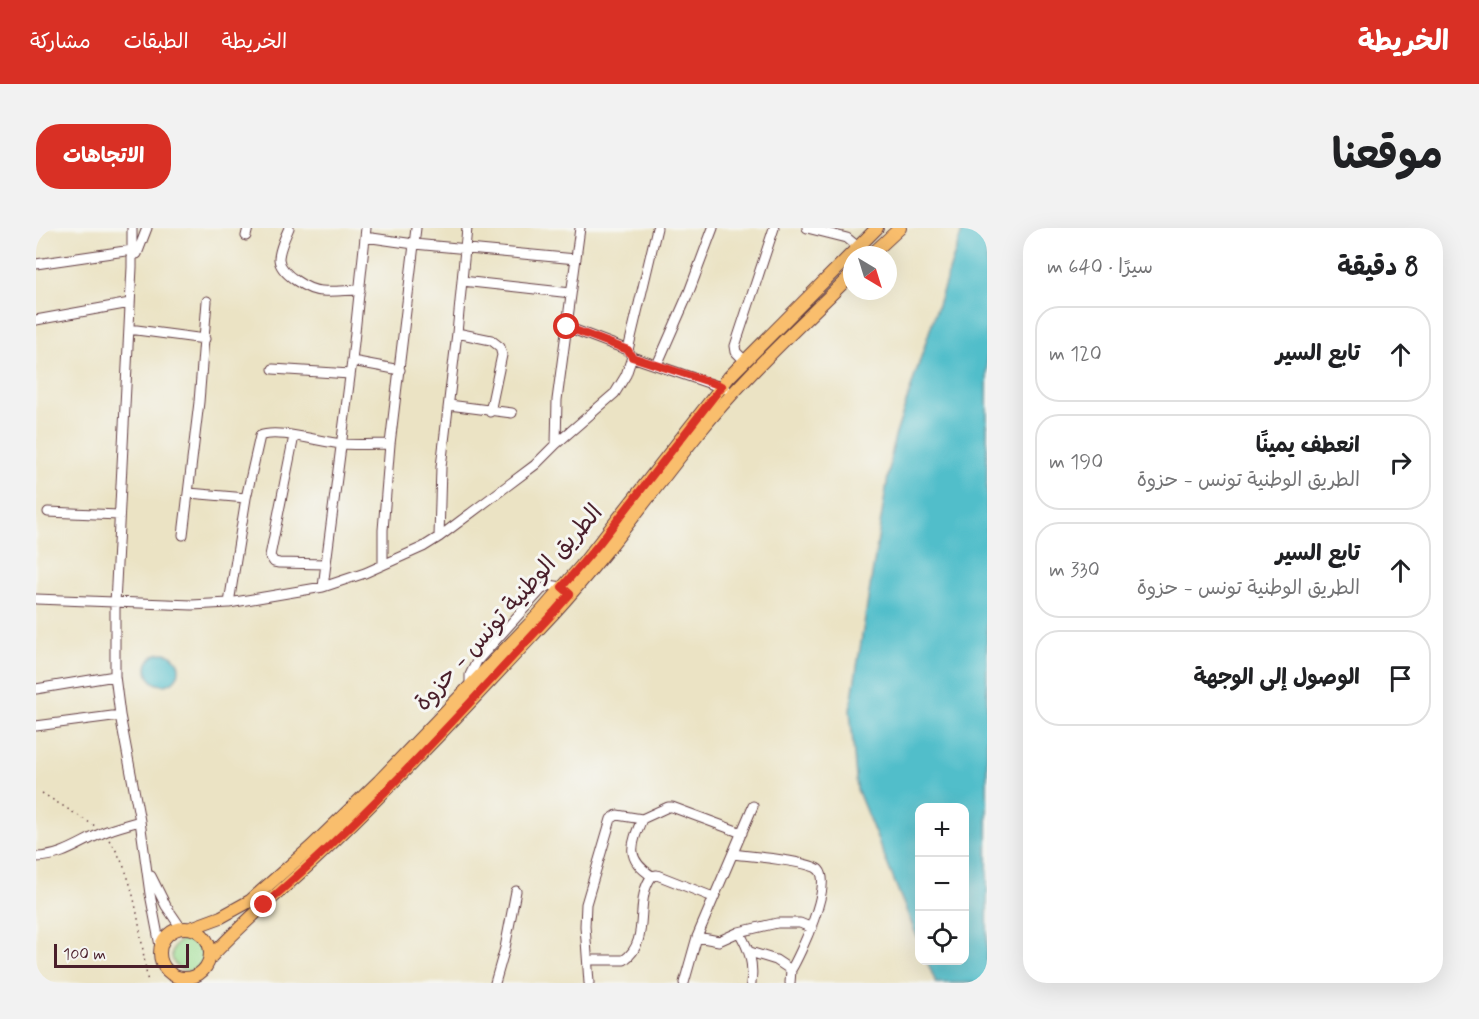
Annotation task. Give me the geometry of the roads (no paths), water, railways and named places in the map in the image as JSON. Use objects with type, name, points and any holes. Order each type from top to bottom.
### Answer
[{"type":"main road","name":"الطريق الوطنية تونس - حزوة","points":[[859,246],[877,228]]},
{"type":"main road","points":[[879,246],[892,230]]},
{"type":"main road","name":"الطريق الوطنية تونس - حزوة","points":[[210,958],[244,922],[328,848],[566,591],[598,545],[722,386],[843,262]]},
{"type":"main road","name":"الطريق الوطنية تونس - حزوة","points":[[186,928],[237,909],[260,893],[442,723],[470,686],[539,614],[597,564],[733,393],[843,283]]},
{"type":"main road","points":[[161,962],[174,976],[200,978],[210,958],[207,939],[200,932],[186,928],[168,934],[160,946],[161,962],[166,983]]},
{"type":"street","points":[[132,228],[135,249],[132,267],[115,604],[116,676],[120,715],[160,946]]},
{"type":"street","points":[[135,249],[147,228]]},
{"type":"street","points":[[289,228],[279,261],[284,270],[295,280],[310,289],[322,291],[360,290]]},
{"type":"street","points":[[383,564],[383,530],[390,444],[416,228]]},
{"type":"street","points":[[439,537],[440,487],[467,228]]},
{"type":"street","points":[[556,444],[557,400],[580,228]]},
{"type":"street","points":[[36,599],[115,604],[229,603],[323,587],[365,573],[423,547],[535,465],[615,393],[626,375],[657,228]]},
{"type":"street","points":[[657,365],[689,292],[713,228]]},
{"type":"street","points":[[745,361],[739,356],[735,346],[774,228]]},
{"type":"street","points":[[807,228],[847,238],[857,246]]},
{"type":"street","points":[[323,587],[366,233],[414,244],[576,259]]},
{"type":"street","points":[[36,264],[135,249]]},
{"type":"street","points":[[462,281],[571,293]]},
{"type":"street","points":[[183,535],[205,339],[207,301]]},
{"type":"street","points":[[36,320],[130,303]]},
{"type":"street","points":[[567,327],[657,365],[722,386],[733,393]]},
{"type":"street","points":[[129,329],[205,339]]},
{"type":"street","points":[[457,333],[490,340],[500,347],[502,355],[490,411]]},
{"type":"street","points":[[352,362],[400,370]]},
{"type":"street","points":[[273,369],[350,374]]},
{"type":"street","points":[[449,405],[512,413]]},
{"type":"street","points":[[229,603],[246,498],[260,436],[264,434],[294,436],[342,444],[390,444]]},
{"type":"street","points":[[294,436],[270,556],[274,562],[279,563],[326,564]]},
{"type":"street","points":[[189,493],[246,498]]},
{"type":"street","points":[[48,512],[119,515]]},
{"type":"street","points":[[36,689],[116,676]]},
{"type":"street","points":[[36,726],[120,715]]},
{"type":"street","points":[[684,983],[697,937],[753,806]]},
{"type":"street","points":[[589,983],[585,926],[586,904],[611,819],[617,815],[642,819],[672,807],[742,833]]},
{"type":"street","points":[[642,819],[632,846],[632,853],[640,868],[652,876],[657,875],[713,897]]},
{"type":"street","points":[[36,857],[49,857],[103,833],[140,821]]},
{"type":"street","points":[[733,854],[787,861],[821,871],[823,881],[812,928],[791,970],[790,983]]},
{"type":"street","points":[[148,868],[166,906],[186,928]]},
{"type":"street","points":[[588,960],[624,960],[630,955],[642,928],[643,897],[652,876]]},
{"type":"street","points":[[495,983],[506,948],[516,891]]},
{"type":"street","points":[[697,937],[719,941],[739,932],[777,922],[800,923],[812,928]]},
{"type":"street","points":[[739,932],[750,952],[751,983]]},
{"type":"street","points":[[750,952],[776,960],[791,970]]},
{"type":"water","points":[[963,228],[987,228],[987,983],[936,983],[929,965],[969,965],[969,803],[915,803],[915,932],[857,789],[850,710],[894,440]]},
{"type":"water","points":[[163,653],[174,658],[179,669],[174,680],[163,685],[152,680],[147,669],[152,658]]}]
